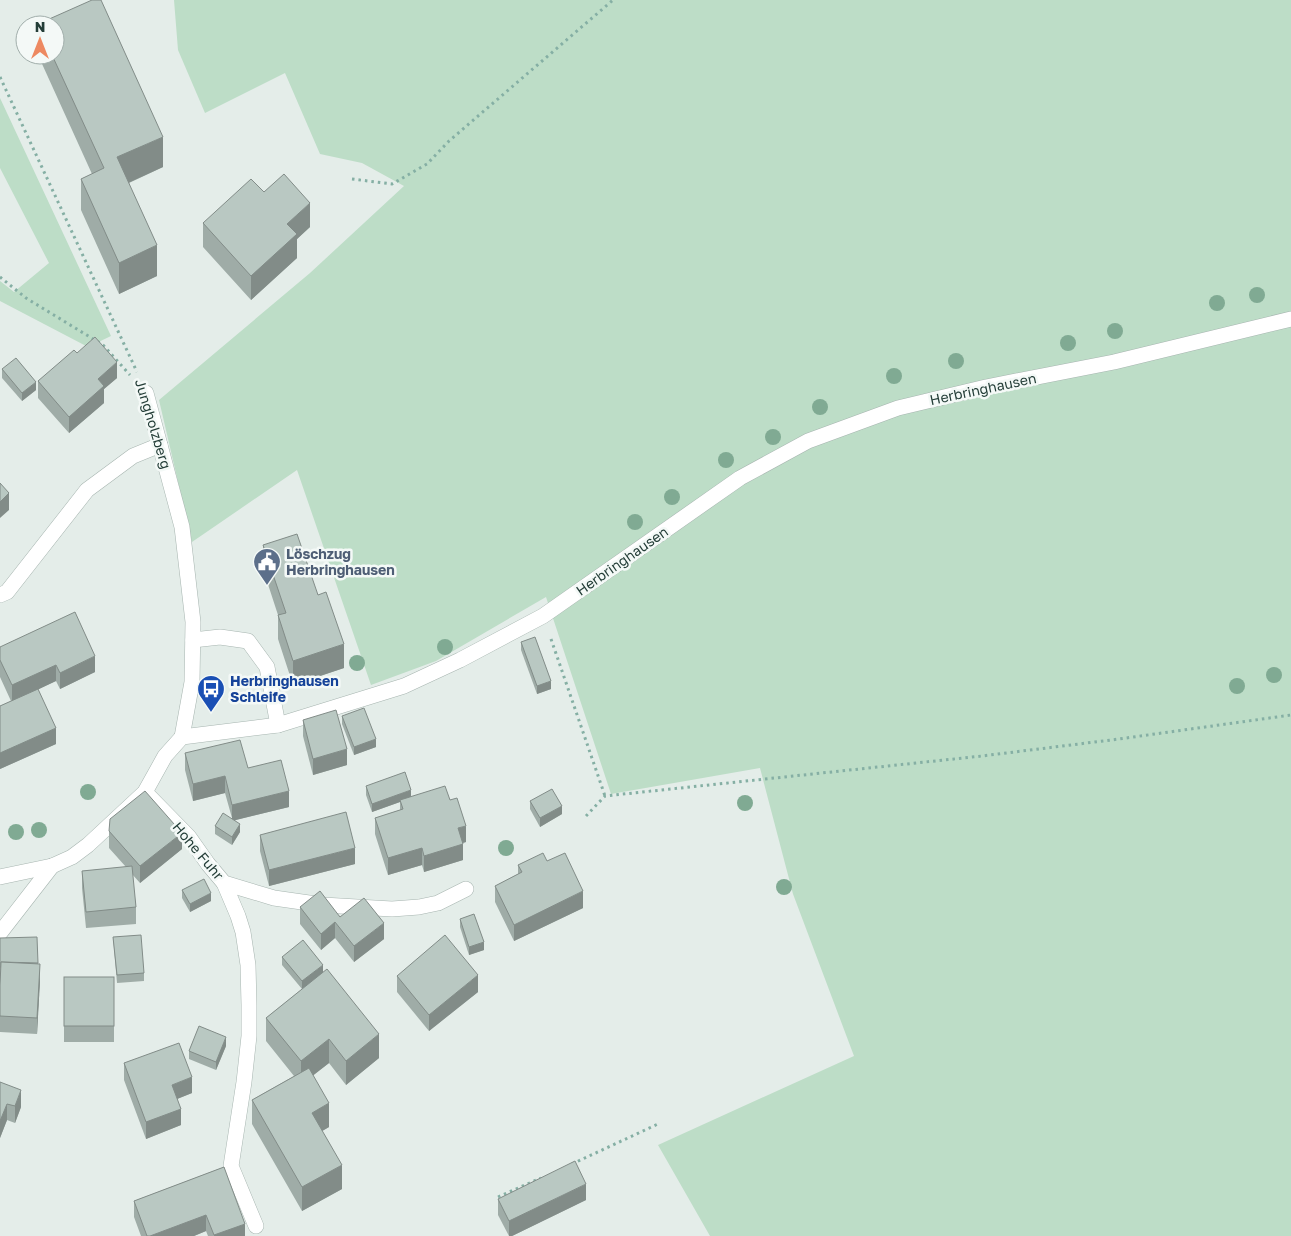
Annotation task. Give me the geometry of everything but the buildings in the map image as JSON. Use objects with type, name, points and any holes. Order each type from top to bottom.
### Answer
[{"type":"street","name":"Herbringhausen","points":[[182,737],[278,725],[404,686],[460,660],[543,616],[740,478],[808,441],[898,408],[986,387],[1114,362],[1291,319]]},
{"type":"street","name":"Jungholzberg","points":[[146,393],[182,527],[193,622],[192,682],[182,737]]},
{"type":"street","points":[[0,595],[7,592],[87,490],[133,456],[160,445]]},
{"type":"street","points":[[193,640],[220,637],[248,641],[267,667],[278,725]]},
{"type":"street","points":[[0,877],[52,866],[72,857],[88,845],[145,792],[165,756],[182,737]]},
{"type":"street","name":"Hohe Fuhr","points":[[145,792],[189,837],[224,883],[274,898],[392,909],[438,904],[466,889]]},
{"type":"street","points":[[0,933],[52,866]]},
{"type":"street","points":[[224,883],[243,932],[249,981],[249,1036],[231,1166],[256,1226]]},
{"type":"path","points":[[352,179],[392,184],[426,164],[614,0]]},
{"type":"path","name":"Jungholzberg","points":[[0,77],[146,393]]},
{"type":"path","points":[[0,277],[26,298],[103,345],[146,393]]},
{"type":"path","points":[[543,616],[605,796]]},
{"type":"path","points":[[586,816],[605,796],[1119,740],[1291,715]]},
{"type":"path","points":[[570,1164],[660,1123]]},
{"type":"path","points":[[498,1197],[543,1177]]},
{"type":"green space","points":[[174,0],[1291,0],[1291,1236],[710,1236],[658,1145],[854,1056],[793,894],[760,768],[611,794],[546,597],[436,661],[371,685],[297,470],[192,542],[159,400],[310,273],[404,186],[362,163],[320,154],[285,73],[205,113],[178,50]]},
{"type":"green space","points":[[0,98],[111,336],[88,347],[0,301],[0,281],[14,292],[49,263],[0,168]]},
{"type":"place","name":"Löschzug Herbringhausen","points":[[267,586]]},
{"type":"place","name":"Herbringhausen Schleife","points":[[211,713]]}]
